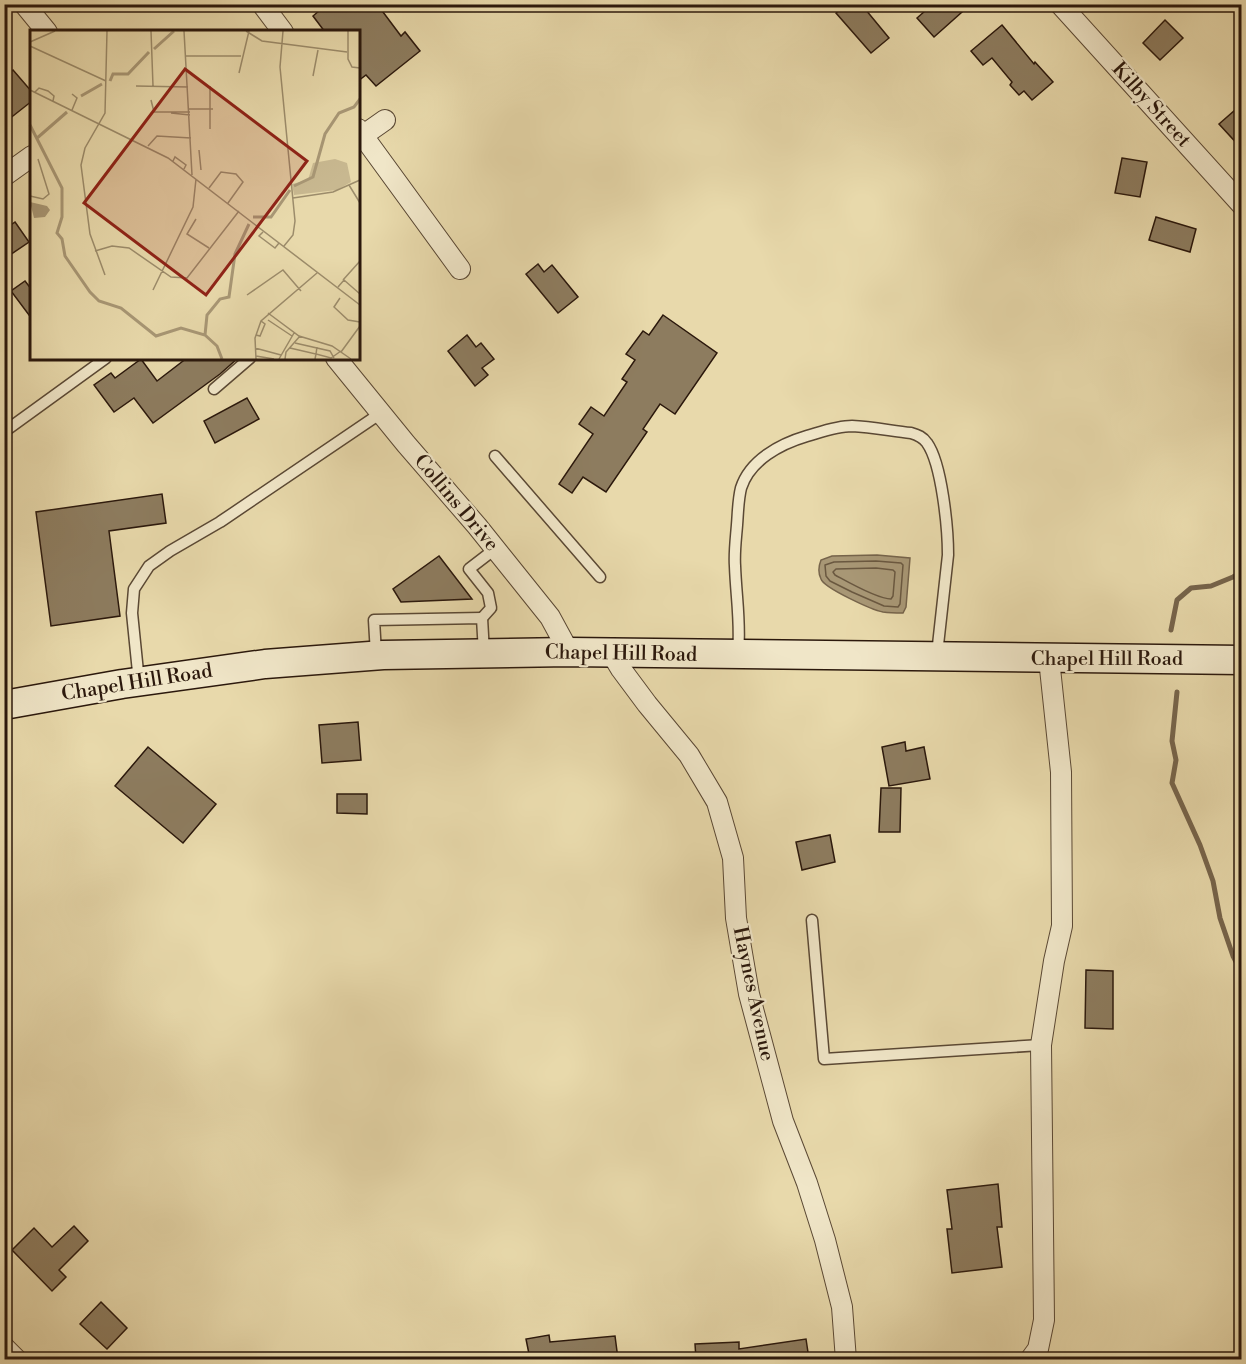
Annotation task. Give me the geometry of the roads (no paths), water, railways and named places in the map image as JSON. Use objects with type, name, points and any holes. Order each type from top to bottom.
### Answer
[{"type":"main road","name":"Chapel Hill Road","points":[[4,705],[265,664],[376,655],[569,652],[1242,660]]},
{"type":"street","points":[[24,4],[45,30]]},
{"type":"street","points":[[262,4],[282,30]]},
{"type":"street","name":"Kilby Street","points":[[1060,4],[1242,205]]},
{"type":"street","points":[[385,120],[360,135],[460,268]]},
{"type":"street","points":[[4,176],[30,157]]},
{"type":"street","name":"Collins Drive","points":[[338,360],[550,617],[569,652]]},
{"type":"street","name":"Haynes Avenue","points":[[612,654],[647,704],[688,755],[717,802],[733,858],[736,918],[749,994],[783,1121],[807,1183],[825,1240],[842,1307],[846,1359]]},
{"type":"street","points":[[1030,1359],[1038,1349],[1044,1320],[1041,1045],[1062,926],[1061,772],[1049,658]]},
{"type":"street","points":[[4,1347],[17,1359]]},
{"type":"lane","points":[[4,429],[8,429],[103,360]]},
{"type":"lane","points":[[214,388],[248,360]]},
{"type":"lane","points":[[139,682],[132,613],[134,589],[149,566],[220,522],[381,413]]},
{"type":"lane","points":[[738,655],[740,612],[735,564],[741,487],[757,462],[771,452],[797,439],[829,429],[850,426],[921,436],[932,451],[939,473],[948,541],[937,657]]},
{"type":"lane","points":[[495,456],[600,577]]},
{"type":"lane","points":[[483,653],[482,618],[491,608],[488,593],[469,569],[495,549]]},
{"type":"lane","points":[[376,655],[374,620],[482,618]]},
{"type":"lane","points":[[812,920],[824,1059],[1041,1045]]},
{"type":"water","points":[[877,555],[910,558],[906,607],[903,613],[883,612],[869,607],[830,588],[819,574],[821,560],[832,556]]},
{"type":"waterway","points":[[1171,630],[1177,600],[1191,588],[1211,586],[1242,572]]},
{"type":"waterway","points":[[1177,692],[1172,741],[1176,760],[1172,783],[1200,845],[1213,881],[1220,918],[1233,956],[1242,973]]}]
